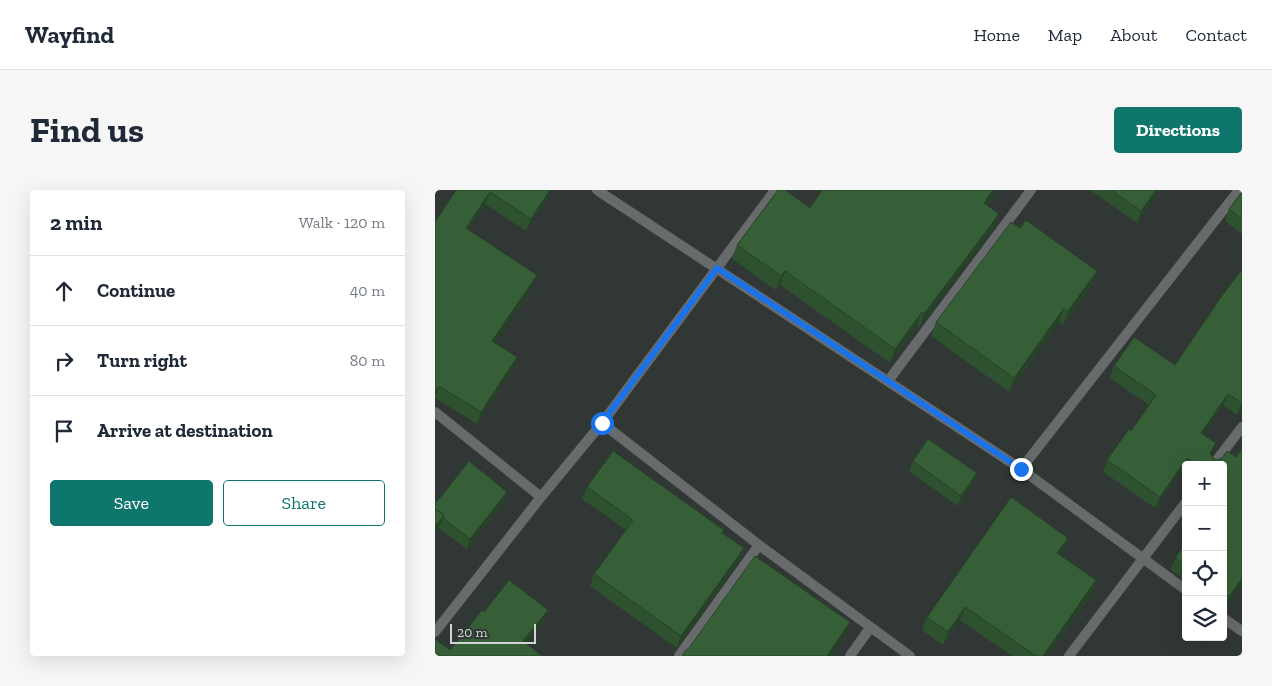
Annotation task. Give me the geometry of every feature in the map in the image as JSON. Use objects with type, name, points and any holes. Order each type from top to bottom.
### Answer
[{"type":"street","points":[[597,190],[1021,469],[1182,587]]},
{"type":"street","points":[[435,632],[602,423],[775,190]]},
{"type":"street","points":[[887,381],[1031,190]]},
{"type":"street","points":[[1021,469],[1239,190]]},
{"type":"street","points":[[435,412],[541,497]]},
{"type":"street","points":[[602,423],[870,628],[910,656]]},
{"type":"street","points":[[1216,461],[1242,426]]},
{"type":"street","points":[[1069,656],[1183,506]]},
{"type":"street","points":[[679,656],[759,544]]},
{"type":"street","points":[[1227,621],[1242,631]]},
{"type":"street","points":[[850,656],[870,628]]},
{"type":"building","points":[[456,190],[550,190],[531,219],[490,192],[466,228],[537,275],[492,341],[517,357],[481,412],[439,386],[435,391],[435,222]]},
{"type":"building","points":[[778,190],[785,190],[810,208],[822,190],[993,190],[984,203],[999,214],[924,314],[922,312],[895,349],[785,271],[781,276],[737,245]]},
{"type":"building","points":[[1111,190],[1156,190],[1141,211]]},
{"type":"building","points":[[1242,192],[1242,219],[1229,209]]},
{"type":"building","points":[[1026,220],[1097,271],[1068,311],[1064,308],[1014,378],[936,322],[1011,222],[1020,228]]},
{"type":"building","points":[[1242,269],[1242,403],[1228,394],[1201,433],[1216,443],[1210,453],[1217,460],[1222,458],[1227,451],[1236,457],[1242,449],[1242,578],[1229,597],[1227,595],[1227,461],[1191,461],[1187,458],[1185,461],[1182,461],[1182,465],[1160,497],[1107,460],[1129,429],[1131,431],[1156,395],[1114,366],[1134,337],[1175,365]]},
{"type":"building","points":[[928,439],[977,473],[961,496],[913,461]]},
{"type":"building","points":[[613,451],[724,530],[722,533],[744,548],[681,636],[594,574],[633,520],[587,487]]},
{"type":"building","points":[[469,461],[507,492],[470,539],[443,518],[444,515],[435,509],[435,504]]},
{"type":"building","points":[[1011,497],[1068,538],[1057,553],[1096,580],[1043,656],[1036,656],[965,607],[948,632],[927,617]]},
{"type":"building","points":[[435,509],[444,515],[435,526]]},
{"type":"building","points":[[1182,548],[1182,563],[1175,558]]},
{"type":"building","points":[[755,556],[850,622],[827,656],[682,656],[689,648]]},
{"type":"building","points":[[509,580],[548,610],[523,641],[542,656],[435,656],[435,639],[450,650],[482,610],[484,612]]},
{"type":"route","points":[[602,423],[717,268],[1021,469]]}]
